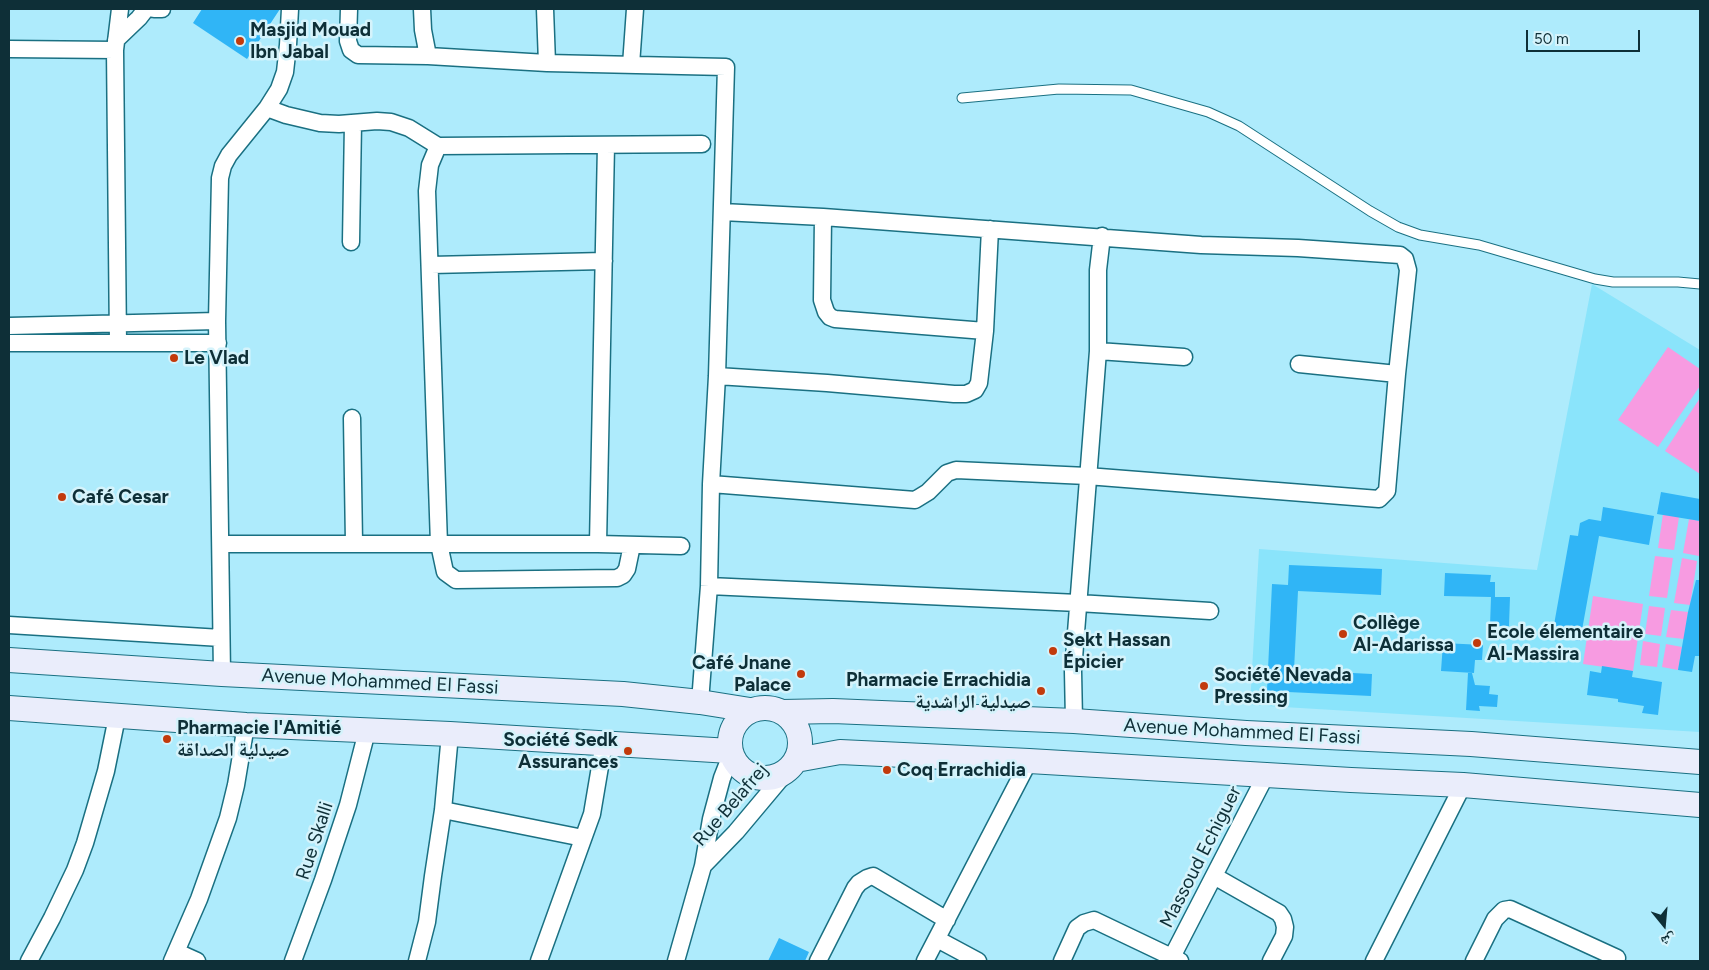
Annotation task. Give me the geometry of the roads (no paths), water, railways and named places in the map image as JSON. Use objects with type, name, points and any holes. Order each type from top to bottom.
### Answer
[{"type":"main road","name":"Avenue Mohammed El Fassi","points":[[9,660],[222,674],[623,694],[700,702],[750,710],[761,707],[772,708],[782,712],[833,711],[1074,721],[1246,733],[1471,744],[1700,762]]},
{"type":"main road","points":[[9,708],[117,717],[604,743],[730,753]]},
{"type":"main road","points":[[750,710],[740,717],[733,727],[729,738],[730,753],[737,765],[755,777],[767,778],[778,776],[792,765],[840,752],[1029,760],[1463,785],[1700,805]]},
{"type":"main road","points":[[782,712],[793,720],[799,733],[800,746],[792,765]]},
{"type":"street","points":[[118,343],[115,45],[120,9]]},
{"type":"street","points":[[9,49],[115,45],[146,9]]},
{"type":"street","points":[[154,9],[162,9]]},
{"type":"street","points":[[222,674],[217,321],[221,172],[229,155],[267,108],[279,89],[286,72],[290,9]]},
{"type":"street","points":[[349,9],[348,42],[351,50],[358,55],[547,63],[726,67],[709,586],[700,702]]},
{"type":"street","points":[[422,9],[423,30],[435,57]]},
{"type":"street","points":[[545,9],[547,63]]},
{"type":"street","points":[[631,65],[635,9]]},
{"type":"street","points":[[267,108],[286,115],[320,123],[391,122],[409,128],[438,146],[702,144]]},
{"type":"street","points":[[351,242],[353,123]]},
{"type":"street","points":[[598,544],[606,145]]},
{"type":"street","points":[[438,146],[430,165],[427,191],[439,544],[445,572],[456,580],[617,578],[623,575],[627,569],[632,545]]},
{"type":"street","points":[[711,484],[915,500],[928,492],[947,473],[956,470],[1087,476],[1378,499],[1385,495],[1387,491],[1408,270],[1405,259],[1400,255],[1298,248],[1201,245],[1102,236],[722,212]]},
{"type":"street","points":[[823,217],[822,300],[830,317],[985,330]]},
{"type":"street","points":[[717,376],[966,394],[975,390],[979,384],[985,330],[990,229]]},
{"type":"street","points":[[1074,721],[1073,671],[1098,351],[1098,270],[1102,236]]},
{"type":"street","points":[[431,265],[604,261]]},
{"type":"street","points":[[9,326],[217,321]]},
{"type":"street","points":[[9,343],[218,343]]},
{"type":"street","points":[[1098,351],[1184,357]]},
{"type":"street","points":[[1299,364],[1397,374]]},
{"type":"street","points":[[352,418],[354,543]]},
{"type":"street","points":[[221,544],[598,544],[681,546]]},
{"type":"street","points":[[709,586],[1210,611]]},
{"type":"street","points":[[9,625],[221,638]]},
{"type":"street","points":[[29,961],[75,870],[85,843],[104,779],[117,717]]},
{"type":"street","points":[[198,961],[175,957],[199,899],[228,818],[236,786],[246,725]]},
{"type":"street","name":"Rue Skalli","points":[[293,961],[348,805],[367,731]]},
{"type":"street","points":[[417,961],[427,922],[443,810],[450,734]]},
{"type":"street","points":[[539,961],[592,814],[604,743]]},
{"type":"street","name":"Rue Belafrej","points":[[676,961],[703,866],[711,819],[730,753]]},
{"type":"street","points":[[925,961],[1029,760]]},
{"type":"street","name":"Rue Belafrej","points":[[703,866],[736,832],[792,765]]},
{"type":"street","name":"Massoud Echiguer","points":[[1176,959],[1214,876],[1266,775]]},
{"type":"street","points":[[1374,961],[1463,785]]},
{"type":"street","points":[[443,810],[583,838]]},
{"type":"street","points":[[818,961],[855,888],[859,883],[873,876],[947,920]]},
{"type":"street","points":[[1214,876],[1278,913],[1283,919],[1285,927],[1284,936],[1271,961]]},
{"type":"street","points":[[1474,961],[1495,918],[1504,910],[1510,909],[1617,958]]},
{"type":"street","points":[[1062,961],[1077,928],[1084,923],[1094,920],[1176,959]]},
{"type":"street","points":[[937,939],[978,961]]},
{"type":"lane","points":[[962,98],[1059,89],[1097,88],[1131,90],[1208,112],[1239,126],[1370,211],[1398,227],[1420,235],[1479,245],[1595,279],[1613,282],[1700,284]]},
{"type":"place","name":"Masjid Mouad Ibn Jabal","points":[[240,41]]},
{"type":"place","name":"Le Vlad","points":[[174,358]]},
{"type":"place","name":"Café Cesar","points":[[62,497]]},
{"type":"place","name":"Collège Al-Adarissa","points":[[1343,634]]},
{"type":"place","name":"Ecole élementaire Al-Massira","points":[[1477,643]]},
{"type":"place","name":"Sekt Hassan Épicier","points":[[1053,651]]},
{"type":"place","name":"Café Jnane Palace","points":[[801,674]]},
{"type":"place","name":"Société Nevada Pressing","points":[[1204,686]]},
{"type":"place","name":"Pharmacie Errachidia صيدلية الراشدية","points":[[1041,691]]},
{"type":"place","name":"Pharmacie l'Amitié صيدلية الصداقة","points":[[167,739]]},
{"type":"place","name":"Société Sedk Assurances","points":[[628,751]]},
{"type":"place","name":"Coq Errachidia","points":[[887,770]]}]
